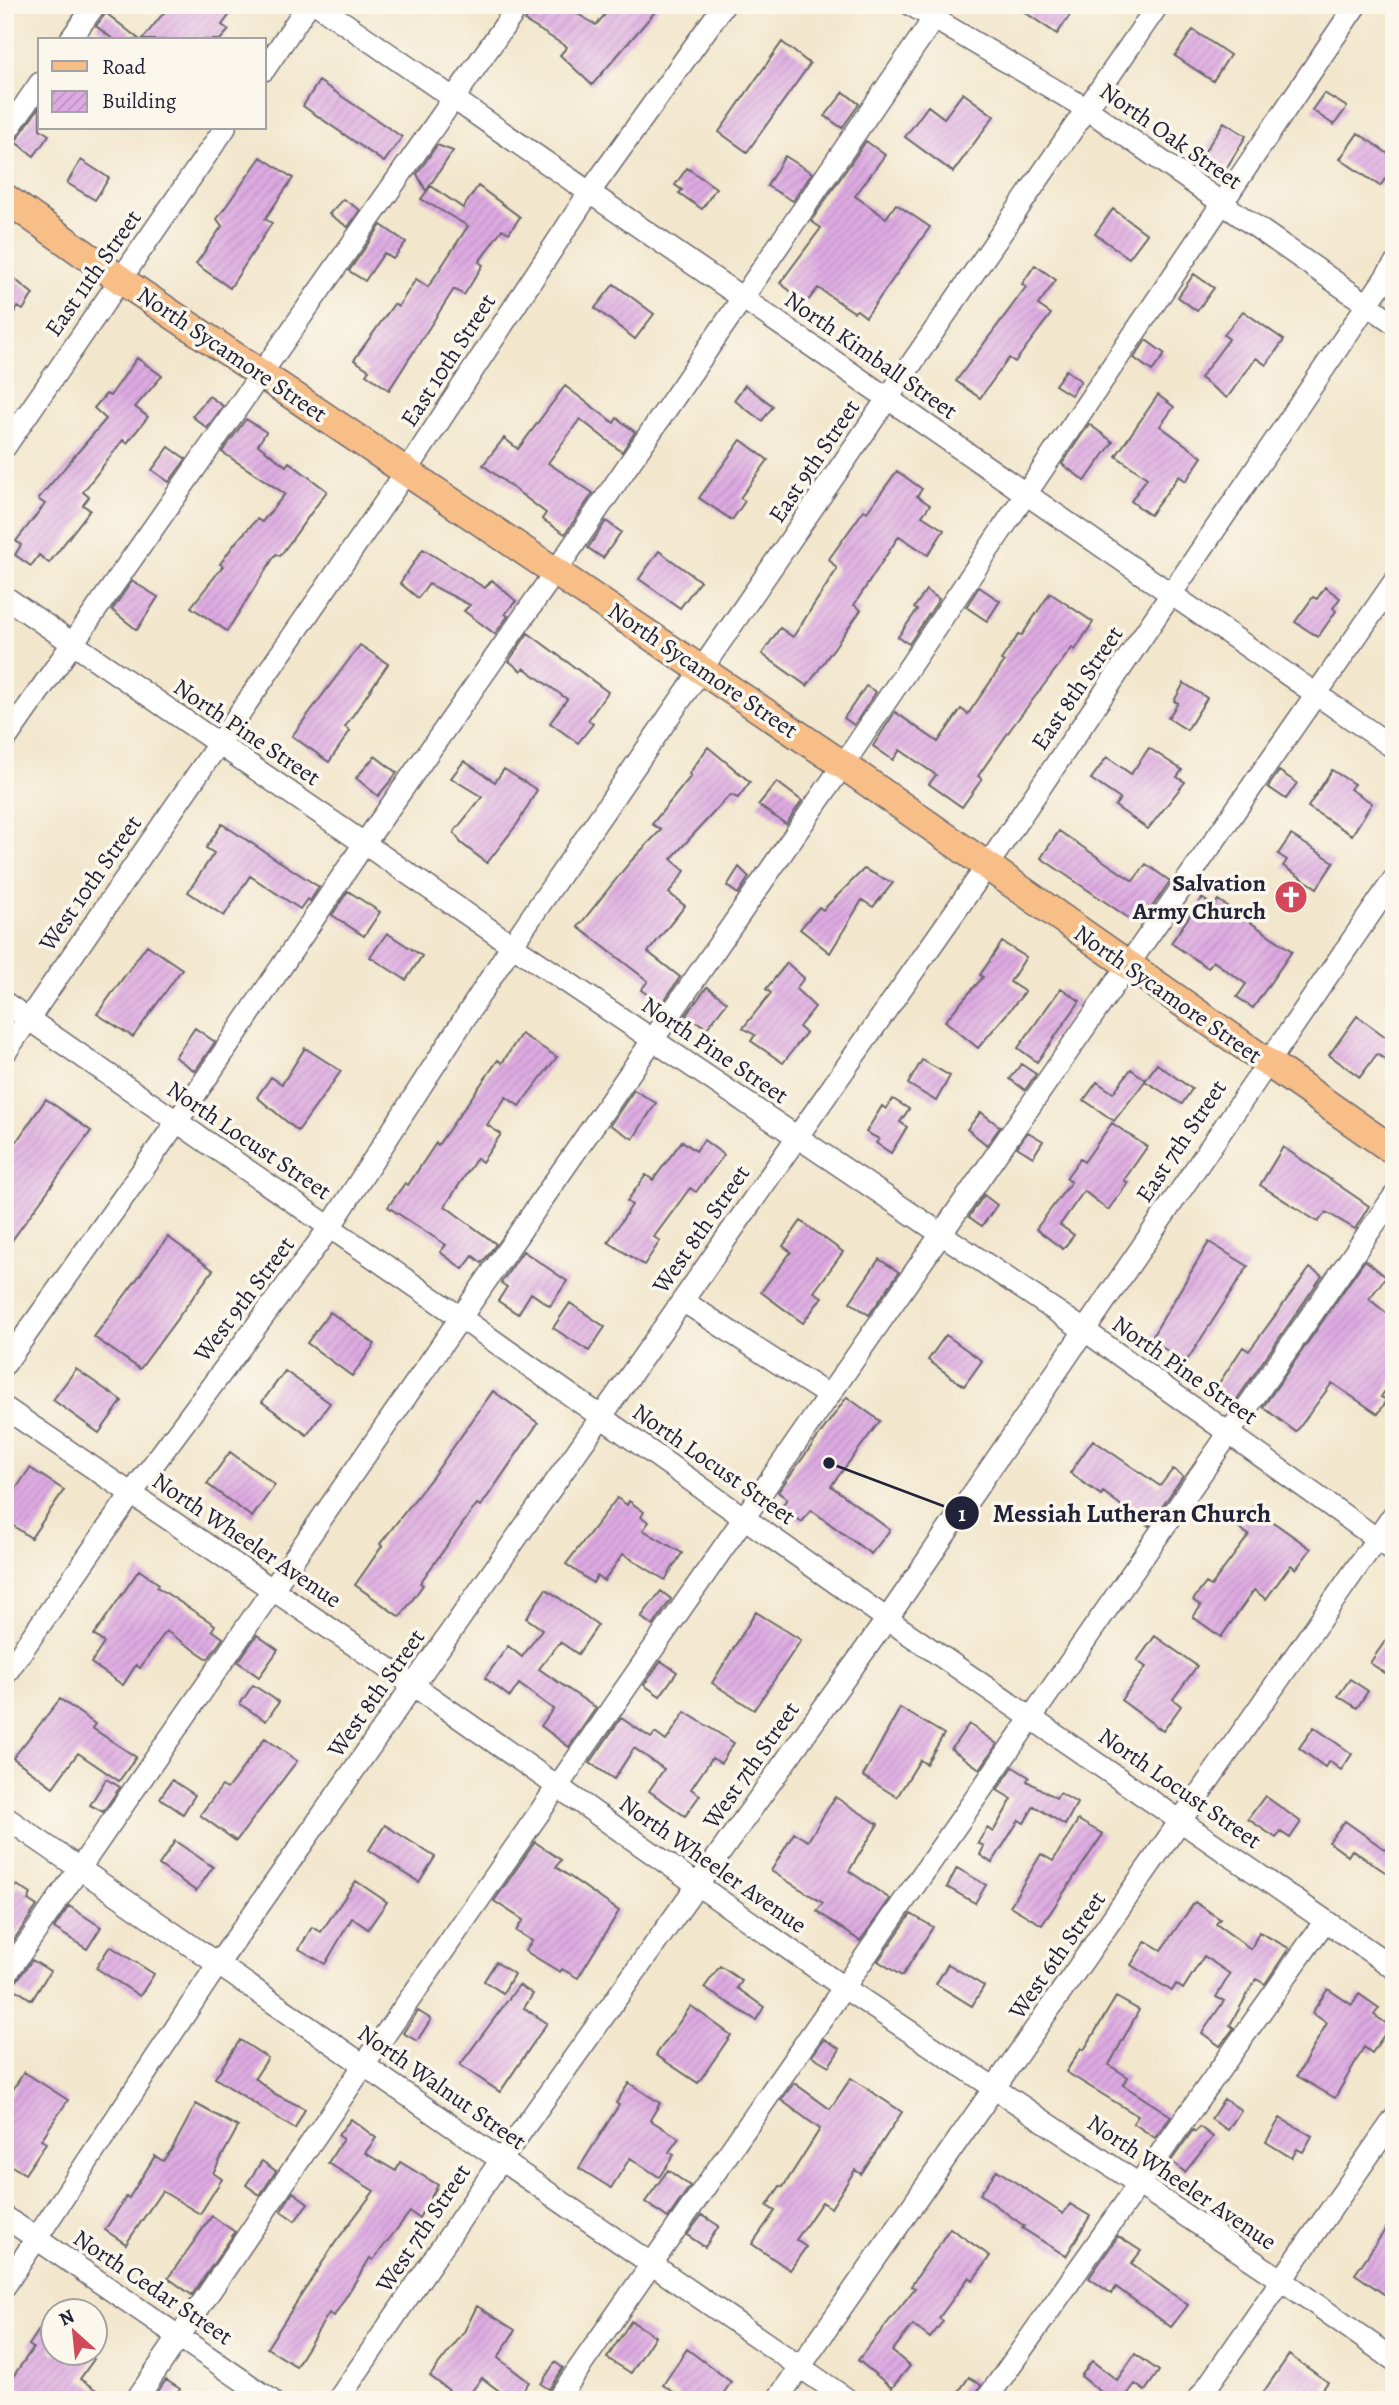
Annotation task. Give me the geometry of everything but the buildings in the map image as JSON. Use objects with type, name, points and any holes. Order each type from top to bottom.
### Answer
[{"type":"main road","name":"North Sycamore Street","points":[[5,198],[121,280],[843,765],[1394,1152]]},
{"type":"street","points":[[71,38],[95,5]]},
{"type":"street","points":[[266,67],[308,5]]},
{"type":"street","name":"North Kimball Street","points":[[318,5],[1394,748]]},
{"type":"street","points":[[5,740],[519,5]]},
{"type":"street","name":"East 10th Street","points":[[218,744],[406,472],[589,193],[724,5]]},
{"type":"street","name":"North Oak Street","points":[[911,5],[938,13],[1087,109],[1394,323]]},
{"type":"street","name":"East 9th Street","points":[[512,945],[1158,5]]},
{"type":"street","points":[[5,1976],[843,765],[1356,5]]},
{"type":"street","points":[[5,1364],[176,1124],[364,844],[555,572],[938,13]]},
{"type":"street","points":[[5,134],[38,86]]},
{"type":"street","name":"East 11th Street","points":[[5,447],[224,130]]},
{"type":"street","name":"East 8th Street","points":[[798,1137],[987,866],[1394,265]]},
{"type":"street","points":[[136,2400],[364,2065],[1394,583]]},
{"type":"street","name":"North Pine Street","points":[[5,597],[512,945],[1084,1330],[1385,1545]]},
{"type":"street","name":"West 10th Street","points":[[5,1053],[218,744]]},
{"type":"street","name":"East 7th Street","points":[[1084,1330],[1394,879]]},
{"type":"street","name":"West 9th Street","points":[[5,1675],[132,1493],[330,1227],[512,945]]},
{"type":"street","name":"North Locust Street","points":[[5,1003],[176,1124],[460,1317],[887,1619],[1394,1968]]},
{"type":"street","name":"West 8th Street","points":[[5,2286],[218,1964],[798,1137]]},
{"type":"street","points":[[557,2400],[1394,1196]]},
{"type":"street","points":[[683,1301],[829,1396]]},
{"type":"street","name":"West 7th Street","points":[[338,2400],[501,2160],[887,1619],[1084,1330]]},
{"type":"street","name":"North Wheeler Avenue","points":[[5,1408],[414,1685],[843,1987],[1282,2280],[1394,2360]]},
{"type":"street","name":"West 6th Street","points":[[777,2400],[1182,1822],[1385,1545],[1394,1514]]},
{"type":"street","name":"North Walnut Street","points":[[5,1817],[848,2400]]},
{"type":"street","points":[[986,2400],[1325,1921]]},
{"type":"street","points":[[1198,2400],[1394,2119]]},
{"type":"street","name":"North Cedar Street","points":[[5,2217],[271,2400]]},
{"type":"place","name":"Salvation Army Church","points":[[1291,897]]},
{"type":"place","name":"Messiah Lutheran Church","points":[[829,1463]]}]
